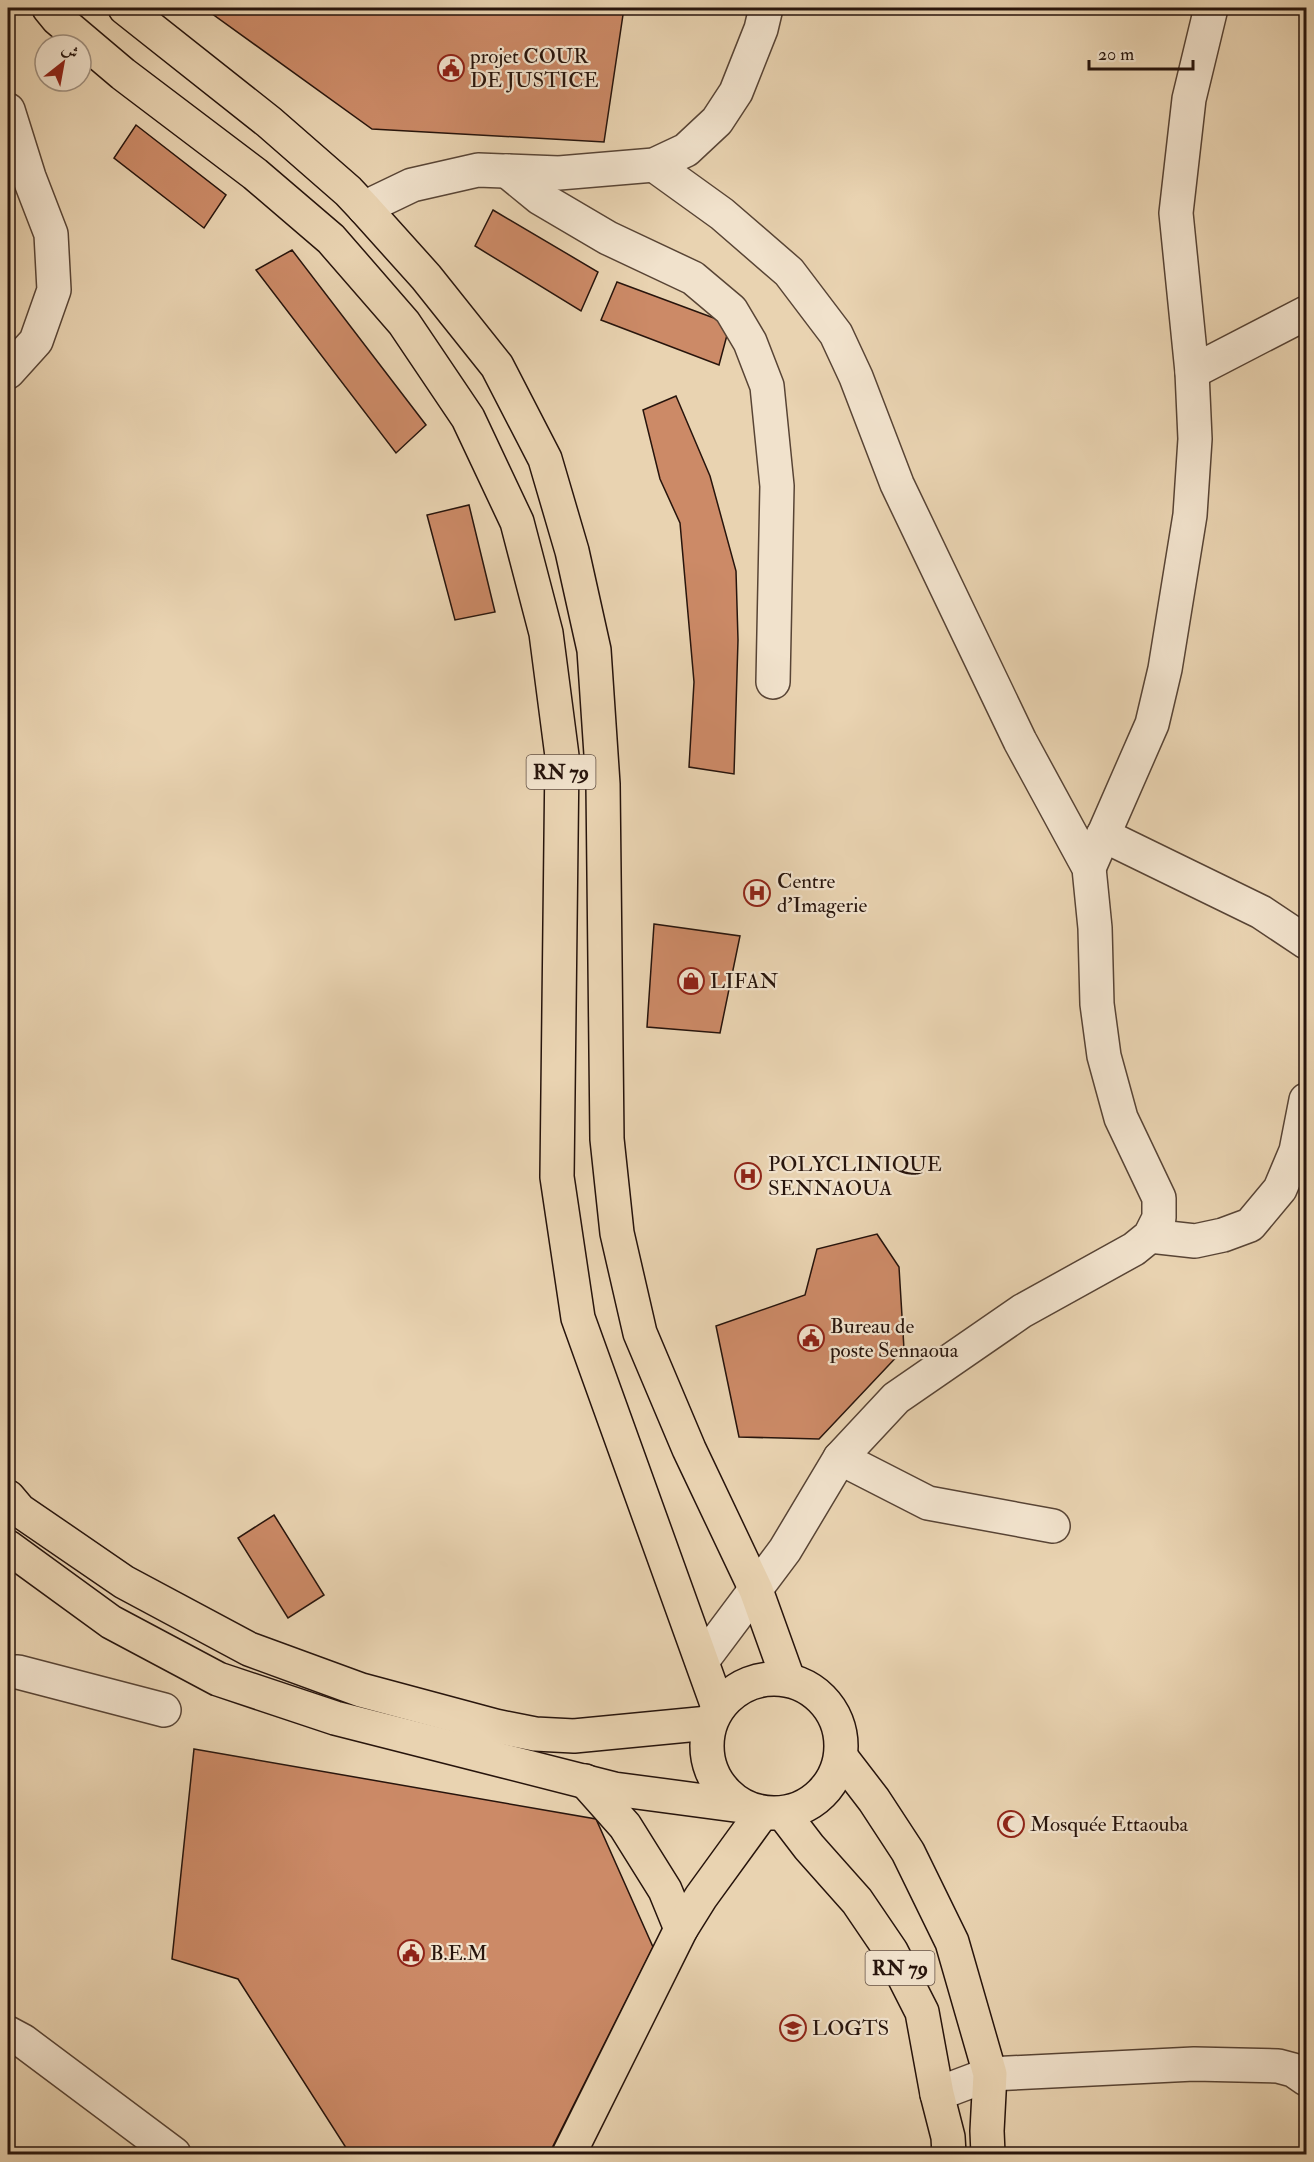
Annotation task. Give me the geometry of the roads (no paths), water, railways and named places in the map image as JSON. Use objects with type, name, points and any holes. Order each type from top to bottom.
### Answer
[{"type":"main road","name":"RN 79","points":[[49,8],[58,19],[123,75],[255,174],[331,239],[404,323],[468,418],[517,522],[546,633],[561,756],[556,1177],[578,1318],[702,1661],[714,1715]]},
{"type":"main road","name":"RN 79","points":[[125,8],[269,123],[348,191],[364,208],[426,277],[497,366],[545,459],[572,551],[594,650],[603,784],[607,1139],[617,1233],[640,1333],[689,1449],[756,1590],[788,1679]]},
{"type":"main road","points":[[8,1497],[19,1510],[135,1588],[249,1649],[361,1690],[495,1726],[535,1734],[573,1736],[714,1715]]},
{"type":"main road","points":[[8,1547],[111,1622],[218,1679],[335,1718],[614,1789],[762,1811],[803,1807],[821,1795],[834,1778],[841,1757],[841,1736],[834,1715],[823,1699],[807,1687],[788,1679],[756,1680],[728,1695],[714,1715],[706,1742],[708,1761],[715,1779],[727,1794],[762,1811]]},
{"type":"main road","points":[[841,1757],[874,1800],[908,1852],[952,1942],[990,2074],[988,2154]]},
{"type":"main road","points":[[585,1781],[631,1834],[665,1890],[681,1929]]},
{"type":"main road","name":"RN 79","points":[[762,1811],[809,1847],[857,1900],[891,1951],[922,2012],[937,2094],[948,2137],[949,2154]]},
{"type":"main road","points":[[569,2154],[681,1929],[762,1811]]},
{"type":"street","points":[[364,208],[412,185],[478,170],[559,173],[654,165],[686,150],[717,121],[736,92],[766,8]]},
{"type":"street","points":[[1089,868],[1152,724],[1165,669],[1190,515],[1195,439],[1192,372],[1176,213],[1189,99],[1211,8]]},
{"type":"street","points":[[8,110],[29,177],[51,234],[54,291],[36,341],[8,372]]},
{"type":"street","points":[[654,165],[722,214],[789,272],[836,334],[856,377],[897,484],[1020,741],[1089,868],[1095,928],[1097,1004],[1104,1056],[1121,1118],[1159,1198],[1159,1218],[1150,1236],[1134,1249],[1022,1311],[896,1398],[840,1458],[784,1550],[702,1661]]},
{"type":"street","points":[[507,171],[540,198],[608,238],[693,278],[731,310],[750,342],[767,386],[777,486],[772,682]]},
{"type":"street","points":[[1192,372],[1306,313]]},
{"type":"street","points":[[1103,835],[1261,912],[1306,942]]},
{"type":"street","points":[[1150,1236],[1194,1241],[1224,1235],[1251,1226],[1297,1168],[1296,1151],[1306,1100]]},
{"type":"street","points":[[840,1458],[928,1503],[1053,1526]]},
{"type":"street","points":[[8,1672],[18,1672],[164,1710]]},
{"type":"street","points":[[8,2033],[23,2041],[174,2154]]},
{"type":"street","points":[[937,2094],[990,2074],[1194,2064],[1278,2066],[1293,2070],[1306,2079]]},
{"type":"place","name":"projet COUR DE JUSTICE","points":[[451,68]]},
{"type":"place","name":"Centre d'Imagerie","points":[[757,893]]},
{"type":"place","name":"LIFAN","points":[[691,981]]},
{"type":"place","name":"POLYCLINIQUE SENNAOUA","points":[[748,1176]]},
{"type":"place","name":"Bureau de poste Sennaoua","points":[[811,1338]]},
{"type":"place","name":"Mosquée Ettaouba","points":[[1011,1824]]},
{"type":"place","name":"B.E.M","points":[[411,1953]]},
{"type":"place","name":"LOGTS","points":[[793,2028]]}]
